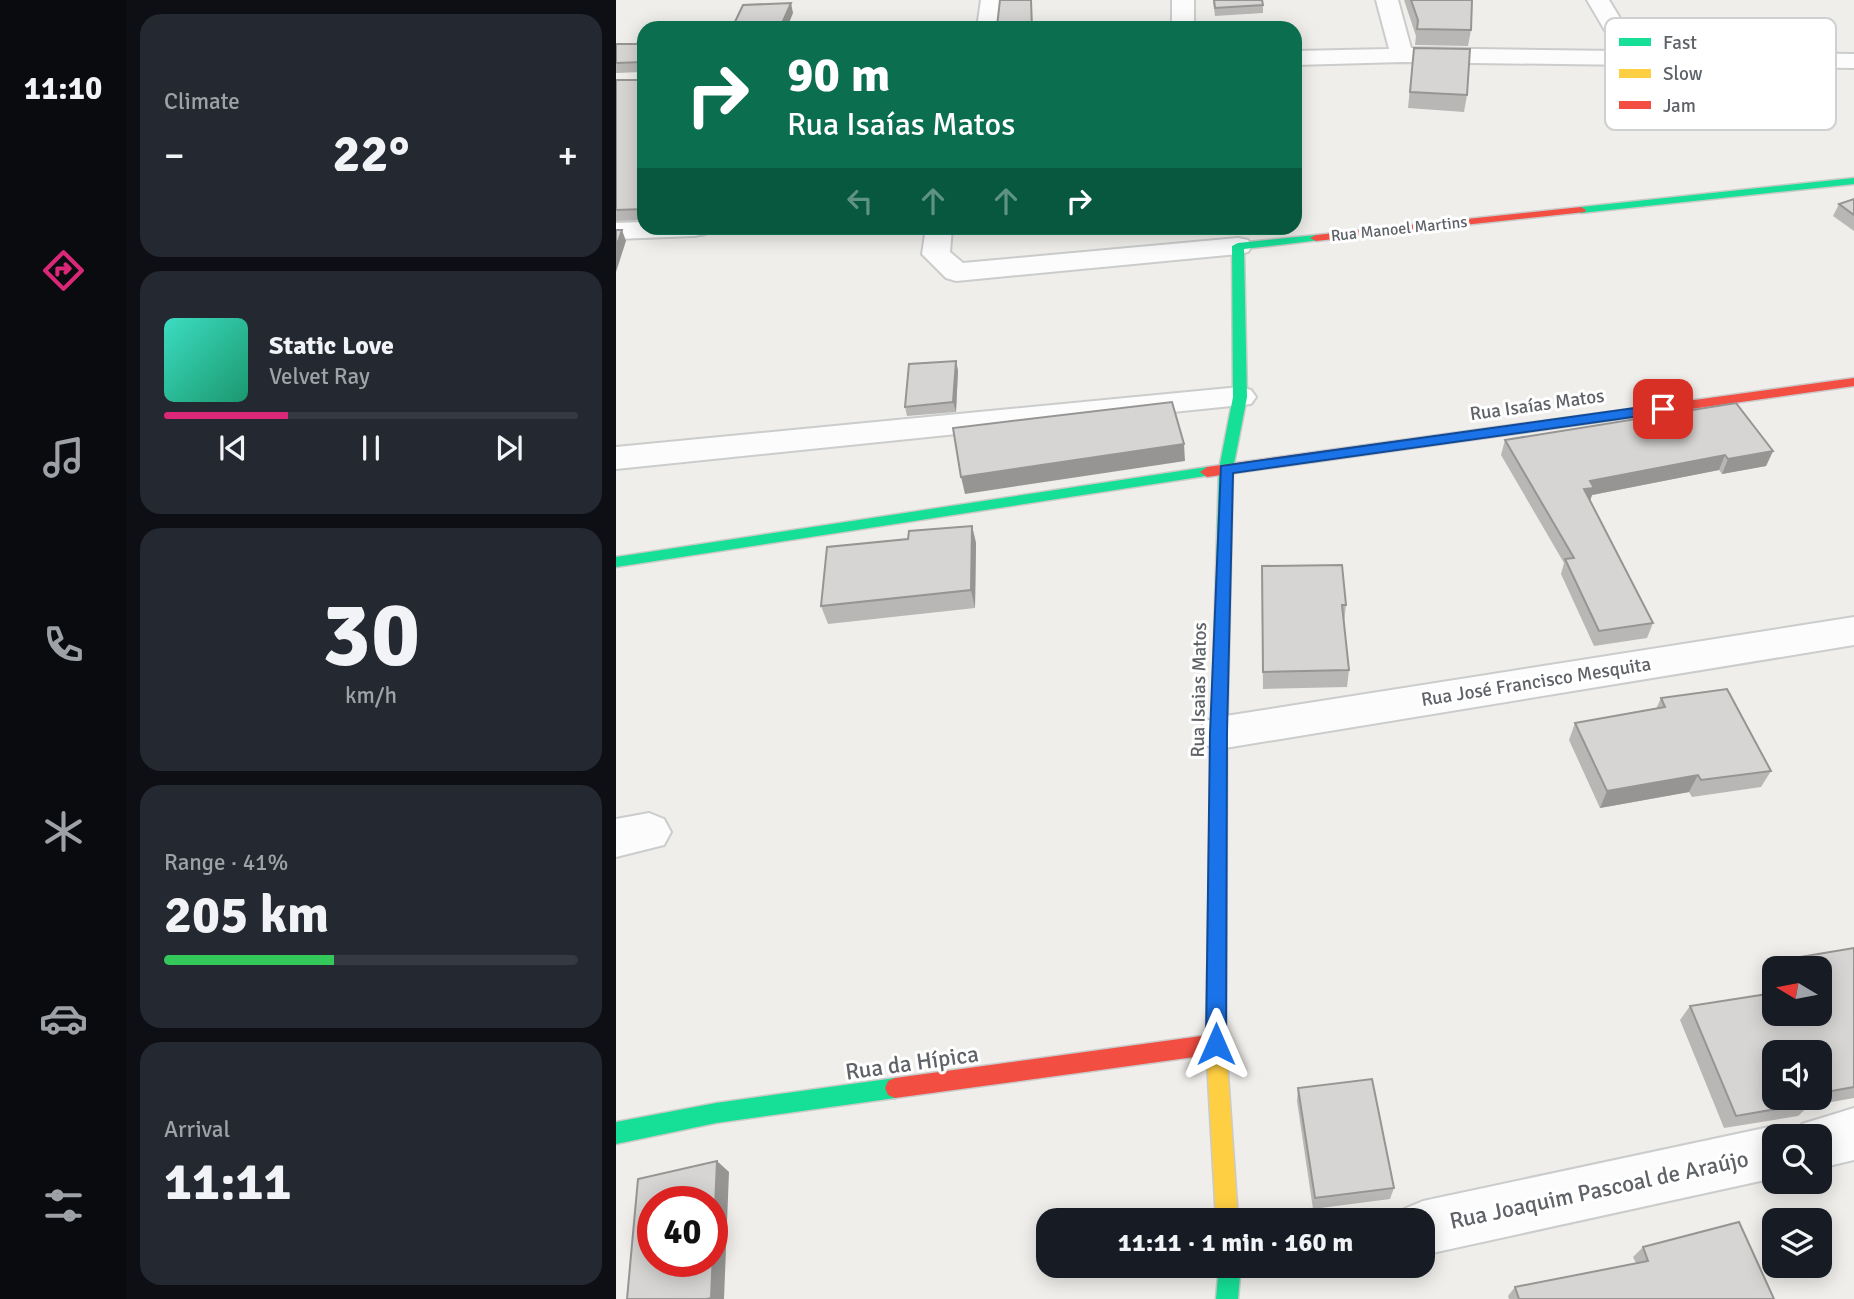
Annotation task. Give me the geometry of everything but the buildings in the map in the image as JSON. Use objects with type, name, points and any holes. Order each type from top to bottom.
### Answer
[{"type":"street","points":[[989,21],[992,0]]},
{"type":"street","points":[[1183,0],[1183,21]]},
{"type":"street","points":[[1387,0],[1402,55]]},
{"type":"street","points":[[1598,0],[1609,18]]},
{"type":"street","points":[[1302,58],[1402,55],[1605,58]]},
{"type":"street","points":[[1836,61],[1854,61]]},
{"type":"street","name":"Rua Manoel Martins","points":[[938,235],[936,254],[956,272],[1238,247],[1854,181]]},
{"type":"street","points":[[616,231],[637,230]]},
{"type":"street","name":"Rua Isaias Matos","points":[[1229,1208],[1216,1044],[1219,733],[1226,469],[1240,397],[1238,247]]},
{"type":"street","name":"Rua Isaías Matos","points":[[616,562],[1226,469],[1854,382]]},
{"type":"street","points":[[616,458],[1240,397]]},
{"type":"street","name":"Rua José Francisco Mesquita","points":[[1219,733],[1854,631]]},
{"type":"street","name":"Rua da Hípica","points":[[616,1133],[716,1113],[1216,1044]]},
{"type":"street","points":[[1832,1139],[1854,1134]]},
{"type":"street","name":"Rua Joaquim Pascoal de Araújo","points":[[1435,1224],[1762,1155]]},
{"type":"traffic: fast","points":[[1581,210],[1854,181]]},
{"type":"traffic: fast","points":[[1219,744],[1226,469],[1240,397],[1238,246],[1316,238]]},
{"type":"traffic: fast","points":[[616,562],[1207,472]]},
{"type":"traffic: fast","points":[[616,1133],[716,1113],[895,1088]]},
{"type":"traffic: fast","points":[[1227,1299],[1229,1278]]},
{"type":"traffic: slow","points":[[1219,744],[1216,1044],[1226,1208]]},
{"type":"traffic: jam","points":[[1316,238],[1581,210]]},
{"type":"traffic: jam","points":[[1207,472],[1854,382]]},
{"type":"traffic: jam","points":[[895,1088],[1216,1044]]},
{"type":"route","points":[[1216,1044],[1219,733],[1226,469],[1663,409]]}]
